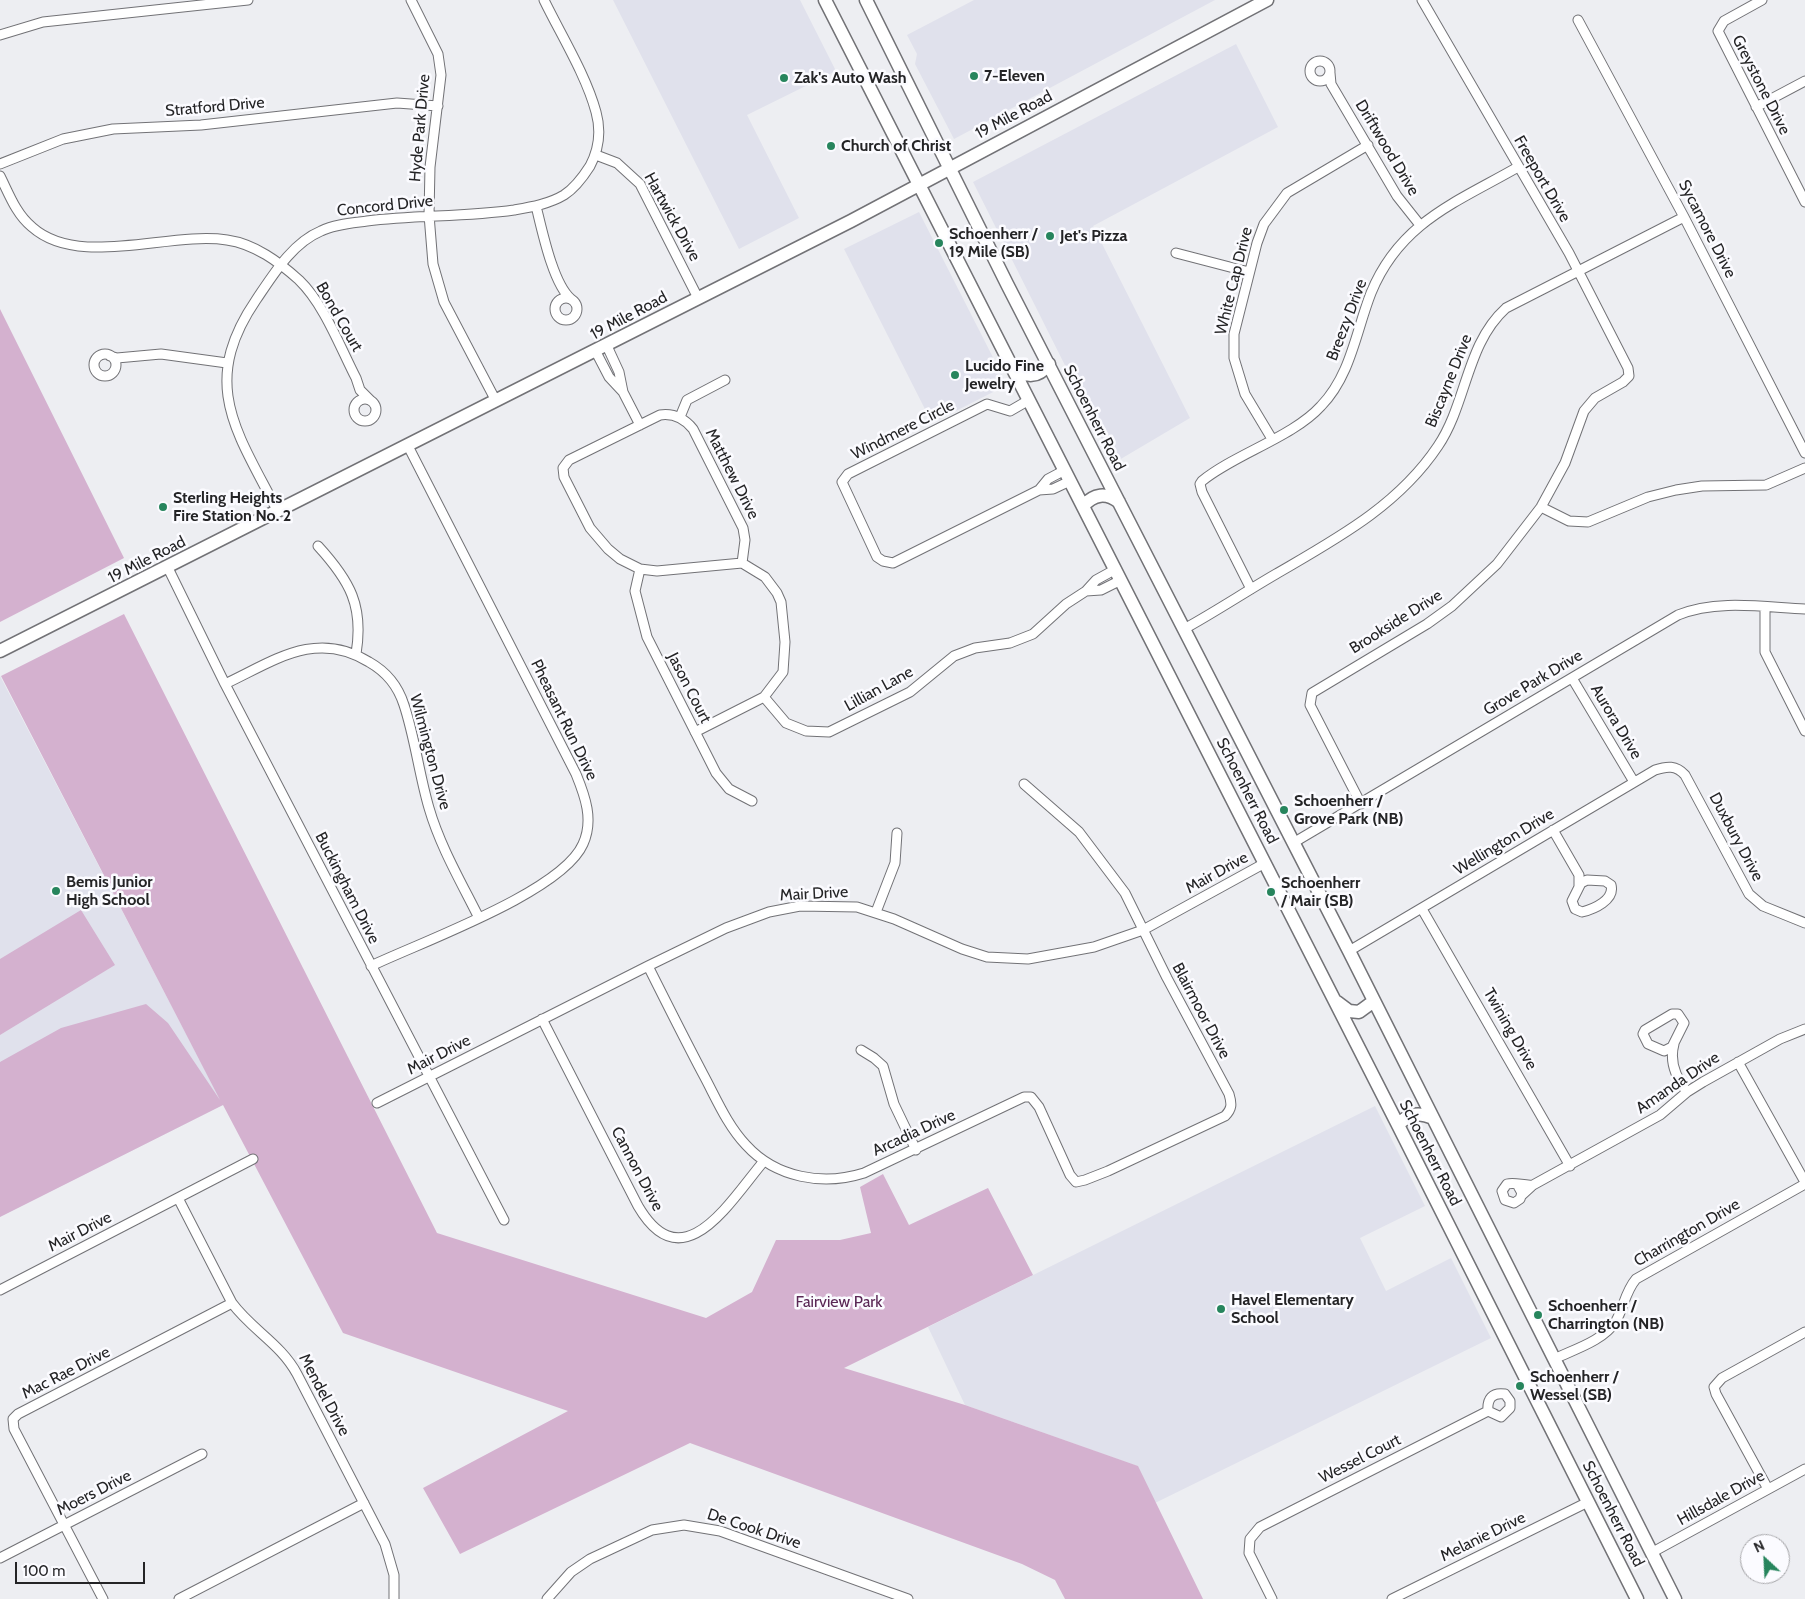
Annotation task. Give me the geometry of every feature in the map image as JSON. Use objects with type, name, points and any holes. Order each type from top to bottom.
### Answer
[{"type":"main road","name":"Schoenherr Road","points":[[825,0],[1266,864],[1637,1599]]},
{"type":"main road","name":"Schoenherr Road","points":[[866,0],[1048,364],[1349,951],[1675,1599]]},
{"type":"main road","name":"19 Mile Road","points":[[0,651],[601,349],[1267,0]]},
{"type":"main road","points":[[1012,365],[1023,374],[1031,376],[1042,372],[1048,364]]},
{"type":"main road","points":[[1083,506],[1090,499],[1099,495],[1108,496],[1119,502]]},
{"type":"main road","points":[[1335,1000],[1343,1008],[1355,1012],[1365,1010],[1374,1001]]},
{"type":"main road","points":[[1398,1125],[1411,1115],[1424,1114],[1433,1118]]},
{"type":"street","points":[[0,35],[52,21],[248,0]]},
{"type":"street","name":"Hyde Park Drive","points":[[411,0],[438,54],[441,75],[430,152],[429,215],[433,264],[444,302],[496,401]]},
{"type":"street","points":[[544,0],[596,110],[598,127],[596,154]]},
{"type":"street","name":"Freeport Drive","points":[[1422,0],[1578,271],[1628,368],[1629,376]]},
{"type":"street","name":"Greystone Drive","points":[[1762,0],[1724,21],[1718,31],[1805,202]]},
{"type":"street","name":"Sycamore Drive","points":[[1578,20],[1684,216],[1805,453]]},
{"type":"street","points":[[1320,81],[1326,79],[1330,73],[1328,64],[1322,60],[1315,61],[1310,66],[1310,73],[1314,79],[1320,81],[1331,84]]},
{"type":"street","name":"Driftwood Drive","points":[[1330,73],[1331,84],[1403,206],[1420,226]]},
{"type":"street","points":[[1756,108],[1805,81]]},
{"type":"street","name":"Stratford Drive","points":[[0,164],[63,139],[113,129],[201,125],[397,103],[438,106]]},
{"type":"street","name":"White Cap Drive","points":[[1272,439],[1245,394],[1234,358],[1234,334],[1249,272],[1264,224],[1287,193],[1368,145]]},
{"type":"street","name":"Concord Drive","points":[[278,512],[234,423],[227,398],[227,363],[242,320],[281,266],[309,237],[326,229],[346,224],[429,215],[490,213],[536,206],[555,200],[572,189],[596,154]]},
{"type":"street","name":"Hartwick Drive","points":[[596,154],[618,163],[640,184],[698,298]]},
{"type":"street","name":"Breezy Drive","points":[[1251,589],[1202,492],[1200,484],[1206,477],[1272,439],[1321,407],[1346,367],[1377,281],[1400,246],[1420,226],[1449,204],[1518,167]]},
{"type":"street","points":[[0,176],[19,213],[39,233],[66,245],[115,245],[227,240],[258,250],[281,266]]},
{"type":"street","points":[[536,206],[547,250],[562,289],[576,305],[576,312],[568,319],[561,319],[556,314],[555,308],[562,289]]},
{"type":"street","name":"Biscayne Drive","points":[[1184,629],[1358,525],[1398,494],[1428,460],[1448,429],[1480,341],[1492,322],[1514,303],[1684,216]]},
{"type":"street","points":[[1176,253],[1249,272]]},
{"type":"street","name":"Bond Court","points":[[281,266],[299,281],[313,297],[356,378],[360,390],[370,400]]},
{"type":"street","points":[[558,301],[564,298],[571,299]]},
{"type":"street","points":[[601,349],[609,377],[623,392],[640,425]]},
{"type":"street","points":[[123,357],[107,376],[100,375],[95,370],[94,363],[97,357],[104,354],[123,357],[162,354],[227,363]]},
{"type":"street","points":[[110,356],[115,361],[115,368]]},
{"type":"street","name":"Brookside Drive","points":[[1361,804],[1310,705],[1312,693],[1427,624],[1452,606],[1497,564],[1541,507],[1565,462],[1584,411],[1595,398],[1623,382],[1629,376]]},
{"type":"street","points":[[695,732],[764,697],[783,672],[786,659],[780,602],[772,584],[765,576],[742,563],[667,571],[640,569],[620,559],[590,528],[563,473],[563,468],[569,460],[660,415],[669,414],[680,417],[688,400],[725,380]]},
{"type":"street","points":[[357,403],[370,400],[375,406],[376,413],[368,420],[361,420],[356,416],[354,409],[360,390]]},
{"type":"street","name":"Windmere Circle","points":[[1029,400],[1010,410],[987,404],[848,474],[842,482],[878,557],[888,563],[897,562],[1039,490],[1048,479],[1068,475]]},
{"type":"street","name":"Matthew Drive","points":[[680,417],[693,429],[743,528],[745,540],[742,563]]},
{"type":"street","name":"Pheasant Run Drive","points":[[371,966],[479,918],[549,880],[572,862],[584,842],[587,830],[587,809],[576,774],[408,446]]},
{"type":"street","points":[[1541,507],[1569,521],[1588,522],[1648,497],[1676,490],[1702,486],[1766,485],[1805,468]]},
{"type":"street","points":[[318,546],[340,574],[357,608],[360,622],[356,654]]},
{"type":"street","name":"Buckingham Drive","points":[[168,568],[225,684],[504,1220]]},
{"type":"street","name":"Jason Court","points":[[640,569],[635,591],[647,637],[721,780],[729,790],[752,801]]},
{"type":"street","name":"Lillian Lane","points":[[764,697],[786,723],[806,730],[829,732],[910,692],[954,656],[976,648],[1010,643],[1033,634],[1066,604],[1086,591],[1096,580],[1119,575]]},
{"type":"street","name":"Grove Park Drive","points":[[1292,843],[1361,804],[1668,620],[1691,609],[1713,606],[1805,608]]},
{"type":"street","points":[[1765,607],[1765,652],[1805,731]]},
{"type":"street","name":"Wilmington Drive","points":[[225,684],[305,649],[334,647],[356,654],[385,674],[400,695],[434,824],[479,918]]},
{"type":"street","name":"Aurora Drive","points":[[1572,678],[1634,782]]},
{"type":"street","name":"Wellington Drive","points":[[1349,951],[1634,782],[1663,767],[1677,768]]},
{"type":"street","name":"Duxbury Drive","points":[[1677,768],[1689,781],[1750,894],[1763,906],[1805,923]]},
{"type":"street","name":"Blairmoor Drive","points":[[1024,784],[1079,832],[1125,893],[1229,1094],[1232,1105]]},
{"type":"street","points":[[1553,830],[1579,875],[1579,886]]},
{"type":"street","points":[[876,912],[895,862],[897,834]]},
{"type":"street","name":"Mair Drive","points":[[377,1103],[726,928],[781,909],[819,905],[857,907],[876,912],[987,957],[1028,959],[1065,954],[1094,947],[1143,930],[1266,864]]},
{"type":"street","points":[[1579,875],[1591,881]]},
{"type":"street","points":[[1584,881],[1591,881],[1609,883],[1612,894],[1603,902],[1582,912],[1575,909],[1572,902],[1579,886],[1584,881]]},
{"type":"street","name":"Twining Drive","points":[[1422,908],[1570,1166]]},
{"type":"street","name":"Arcadia Drive","points":[[648,966],[727,1119],[746,1146],[764,1161],[803,1177],[836,1180],[864,1173],[916,1150],[1024,1096],[1031,1097],[1039,1107],[1070,1175],[1076,1182],[1085,1180],[1225,1116],[1230,1111],[1232,1105]]},
{"type":"street","points":[[1660,1050],[1669,1050],[1674,1044],[1684,1023],[1678,1014],[1672,1014],[1645,1030],[1643,1034],[1648,1044],[1672,1058]]},
{"type":"street","name":"Cannon Drive","points":[[542,1019],[638,1206],[655,1229],[667,1236],[680,1240],[696,1234],[719,1213],[764,1161]]},
{"type":"street","name":"Amanda Drive","points":[[1521,1196],[1534,1185],[1660,1115],[1687,1092],[1738,1062],[1780,1039],[1805,1029]]},
{"type":"street","points":[[1674,1044],[1672,1058],[1677,1077],[1687,1092]]},
{"type":"street","points":[[861,1050],[883,1066],[894,1104],[916,1150]]},
{"type":"street","points":[[1738,1062],[1805,1183]]},
{"type":"street","name":"Mair Drive","points":[[0,1290],[253,1159]]},
{"type":"street","name":"Charrington Drive","points":[[1554,1360],[1593,1340],[1610,1328],[1617,1319],[1628,1289],[1636,1279],[1805,1183]]},
{"type":"street","points":[[1517,1184],[1521,1189],[1521,1196],[1517,1201],[1511,1203],[1505,1200],[1502,1195],[1503,1188],[1507,1184],[1517,1184],[1534,1185]]},
{"type":"street","name":"Mendel Drive","points":[[178,1198],[232,1304],[243,1317],[276,1345],[291,1363],[387,1549],[394,1575],[394,1599]]},
{"type":"street","name":"Mac Rae Drive","points":[[103,1599],[14,1429],[15,1416],[232,1304]]},
{"type":"street","points":[[1768,1489],[1716,1394],[1714,1387],[1722,1378],[1805,1332]]},
{"type":"street","name":"Wessel Court","points":[[1272,1599],[1250,1553],[1250,1539],[1268,1523],[1488,1411]]},
{"type":"street","name":"Moers Drive","points":[[0,1558],[202,1454]]},
{"type":"street","name":"Hillsdale Drive","points":[[1651,1553],[1805,1469]]},
{"type":"street","name":"Melanie Drive","points":[[1392,1599],[1403,1596],[1588,1502]]},
{"type":"street","points":[[179,1599],[364,1503]]},
{"type":"street","name":"De Cook Drive","points":[[547,1599],[571,1572],[590,1559],[652,1530],[684,1525],[720,1530],[908,1599]]},
{"type":"shaded area","points":[[613,0],[800,0],[836,71],[747,115],[799,218],[739,249]]},
{"type":"shaded area","points":[[974,0],[1215,0],[954,139],[915,64],[917,54],[907,35]]},
{"type":"shaded area","points":[[1236,44],[1278,127],[1093,226],[1190,418],[1114,463],[973,182]]},
{"type":"shaded area","points":[[919,212],[1007,385],[932,423],[844,249]]},
{"type":"shaded area","name":"Bemis Junior High School","points":[[0,676],[223,1105],[0,1217]]},
{"type":"shaded area","name":"Havel Elementary School","points":[[1375,1106],[1425,1206],[1360,1238],[1386,1291],[1451,1258],[1491,1338],[1155,1503],[1137,1466],[965,1405],[928,1327]]},
{"type":"green space","points":[[0,309],[124,558],[0,622]]},
{"type":"green space","name":"Fairview Park","points":[[124,614],[437,1233],[706,1318],[752,1292],[776,1240],[840,1240],[871,1233],[860,1187],[883,1174],[909,1225],[988,1188],[1033,1275],[844,1368],[965,1405],[1138,1466],[1203,1599],[1065,1599],[1055,1580],[1022,1564],[690,1443],[460,1554],[423,1488],[568,1411],[343,1333],[223,1105],[0,1217],[0,1062],[61,1028],[146,1004],[168,1023],[220,1100],[1,676]]},
{"type":"green space","points":[[81,910],[115,965],[0,1035],[0,959]]},
{"type":"place","name":"7-Eleven","points":[[974,76]]},
{"type":"place","name":"Zak's Auto Wash","points":[[784,78]]},
{"type":"place","name":"Church of Christ","points":[[831,146]]},
{"type":"place","name":"Jet's Pizza","points":[[1050,236]]},
{"type":"place","name":"Schoenherr / 19 Mile (SB)","points":[[939,243]]},
{"type":"place","name":"Lucido Fine Jewelry","points":[[955,375]]},
{"type":"place","name":"Sterling Heights Fire Station No. 2","points":[[163,507]]},
{"type":"place","name":"Schoenherr / Grove Park (NB)","points":[[1284,810]]},
{"type":"place","name":"Bemis Junior High School","points":[[56,891]]},
{"type":"place","name":"Schoenherr / Mair (SB)","points":[[1271,892]]},
{"type":"place","name":"Havel Elementary School","points":[[1221,1309]]},
{"type":"place","name":"Schoenherr / Charrington (NB)","points":[[1538,1315]]},
{"type":"place","name":"Schoenherr / Wessel (SB)","points":[[1520,1386]]}]
